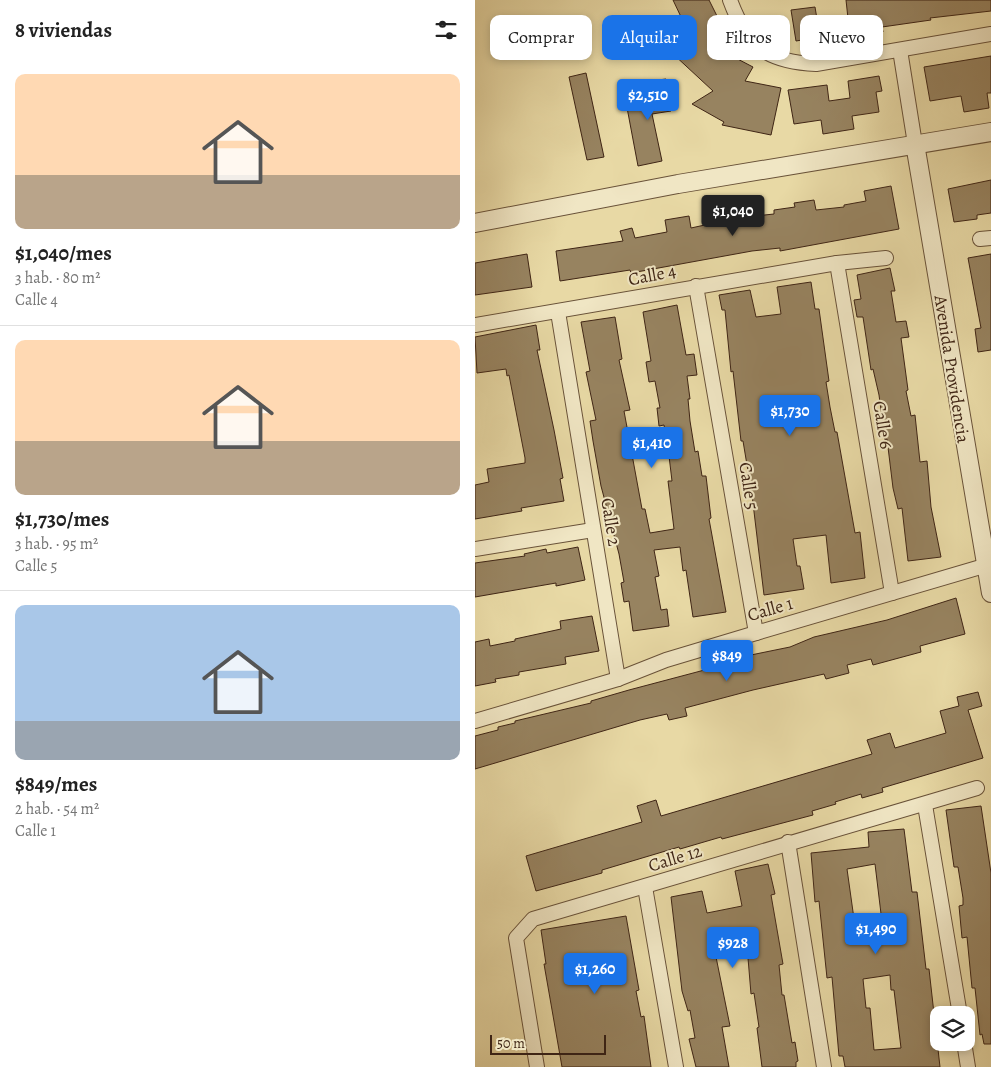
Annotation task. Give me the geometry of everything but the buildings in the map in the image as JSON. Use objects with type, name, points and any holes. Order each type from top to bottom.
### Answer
[{"type":"street","points":[[730,0],[737,20],[751,40],[769,55],[792,63],[816,64],[991,34]]},
{"type":"street","points":[[900,50],[915,144]]},
{"type":"street","points":[[475,223],[991,132]]},
{"type":"street","name":"Avenida Providencia","points":[[915,144],[965,448],[989,564],[991,593]]},
{"type":"street","name":"Calle 4","points":[[475,325],[837,263],[887,258]]},
{"type":"street","name":"Calle 6","points":[[837,263],[892,594]]},
{"type":"street","name":"Calle 5","points":[[697,286],[756,633]]},
{"type":"street","name":"Calle 2","points":[[558,312],[618,679]]},
{"type":"street","points":[[475,550],[593,530]]},
{"type":"street","name":"Calle 1","points":[[475,720],[618,679],[666,660],[989,564]]},
{"type":"street","name":"Calle 12","points":[[537,1067],[516,938],[533,919],[645,887],[788,842],[925,805],[977,788]]},
{"type":"street","points":[[925,805],[958,1006]]},
{"type":"street","points":[[788,842],[824,1067]]},
{"type":"street","points":[[645,887],[675,1067]]},
{"type":"street","points":[[965,1051],[968,1067]]}]
